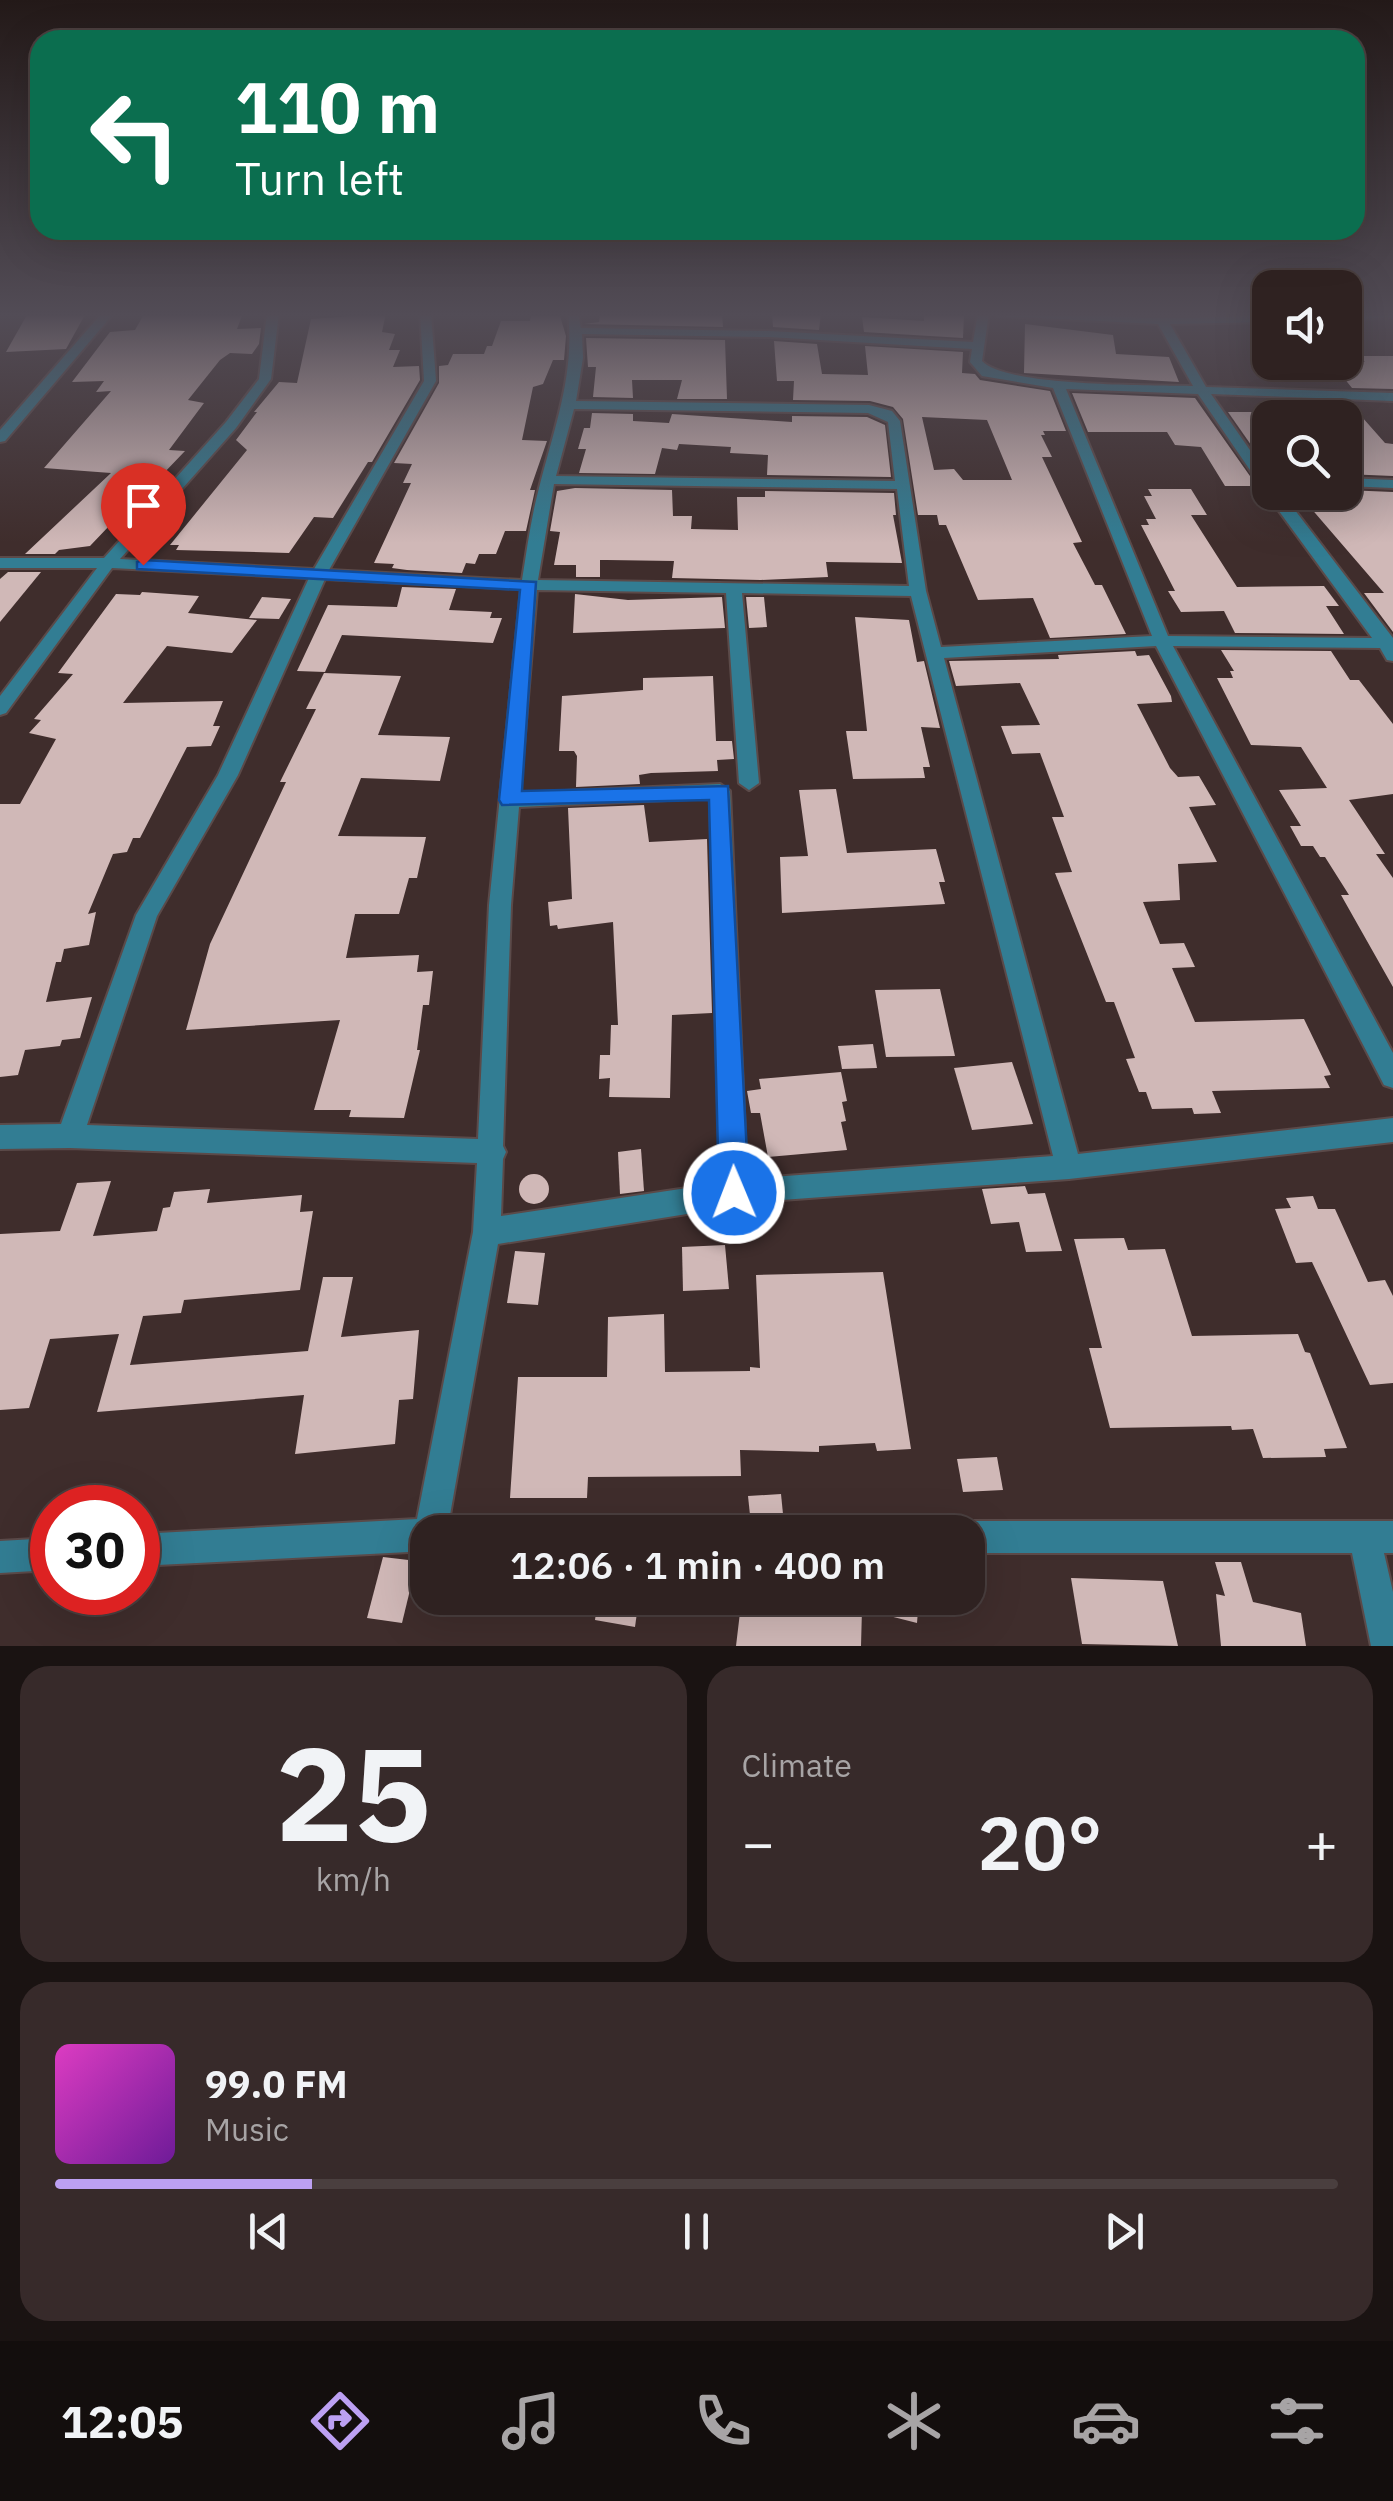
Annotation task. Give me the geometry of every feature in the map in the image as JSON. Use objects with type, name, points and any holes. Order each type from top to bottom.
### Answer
[{"type":"street","points":[[0,438],[42,390]]},
{"type":"street","points":[[0,710],[108,564],[257,390]]},
{"type":"street","points":[[70,1136],[147,915],[228,775],[318,574],[425,390]]},
{"type":"street","points":[[433,1515],[487,1232],[500,905],[529,586],[548,480],[571,390]]},
{"type":"street","points":[[1060,390],[1162,641],[1393,1077]]},
{"type":"street","points":[[1157,390],[1393,398]]},
{"type":"street","points":[[1202,392],[1252,461]]},
{"type":"street","points":[[569,406],[869,409],[887,414],[894,421],[918,590],[1069,1168]]},
{"type":"street","points":[[548,480],[902,485]]},
{"type":"street","points":[[1362,483],[1393,484]]},
{"type":"street","points":[[1288,510],[1390,648]]},
{"type":"street","points":[[0,562],[529,586],[918,590]]},
{"type":"street","points":[[734,588],[749,783]]},
{"type":"street","points":[[937,653],[1162,641],[1390,648]]},
{"type":"street","points":[[510,800],[720,791],[734,1193]]},
{"type":"street","points":[[487,1232],[734,1193],[1069,1168],[1393,1130]]},
{"type":"street","points":[[0,1137],[70,1136],[492,1152]]},
{"type":"street","points":[[160,1549],[410,1535]]},
{"type":"street","points":[[985,1538],[1379,1538],[1388,1646]]},
{"type":"street","points":[[0,1557],[30,1555]]},
{"type":"building","points":[[98,390],[196,390],[188,400],[204,403],[169,450],[185,451],[90,546],[59,550],[55,554],[25,554],[111,473],[44,468],[111,391]]},
{"type":"building","points":[[272,390],[414,390],[333,518],[314,517],[289,553],[176,550],[179,545],[170,545],[247,450],[236,440]]},
{"type":"building","points":[[435,390],[532,390],[522,440],[547,441],[530,490],[535,490],[526,531],[505,531],[496,554],[479,554],[475,564],[466,563],[462,573],[407,570],[392,568],[394,564],[374,563],[411,483],[403,483],[412,464],[394,463]]},
{"type":"building","points":[[594,390],[633,390],[633,398],[593,397]]},
{"type":"building","points":[[679,390],[727,390],[727,399],[677,399]]},
{"type":"building","points":[[794,390],[1050,391],[1066,431],[1043,431],[1045,435],[1041,435],[1052,457],[1042,457],[1082,542],[1073,543],[1095,585],[1102,585],[1126,634],[1050,638],[1033,598],[978,600],[946,525],[939,525],[937,515],[918,515],[903,419],[893,407],[870,401],[793,400]],"holes":[[[922,417],[987,420],[1012,480],[963,480],[954,469],[934,470]]]},
{"type":"building","points":[[1072,393],[1195,398],[1252,479],[1252,486],[1225,486],[1201,447],[1175,445],[1167,432],[1088,432]]},
{"type":"building","points":[[1228,412],[1252,412],[1252,446]]},
{"type":"building","points":[[592,413],[633,414],[633,421],[669,423],[672,414],[792,422],[792,416],[867,417],[885,425],[891,477],[767,475],[768,455],[730,453],[731,447],[679,444],[677,450],[662,448],[655,474],[579,473],[586,449],[578,449],[584,428],[590,428]]},
{"type":"building","points":[[1362,417],[1385,443],[1393,444],[1393,476],[1362,475]]},
{"type":"building","points":[[1148,489],[1191,489],[1207,515],[1191,515],[1237,587],[1324,586],[1339,606],[1326,606],[1344,634],[1235,633],[1224,611],[1181,612],[1168,591],[1175,591],[1141,525],[1149,525],[1146,519],[1156,519],[1144,496],[1152,496]]},
{"type":"building","points":[[672,490],[673,516],[692,516],[691,529],[738,530],[737,497],[765,497],[765,491],[894,493],[893,515],[902,563],[826,562],[828,577],[761,580],[672,578],[674,561],[600,560],[600,577],[576,577],[576,565],[554,565],[560,532],[550,531],[557,491]]},
{"type":"building","points":[[1362,491],[1393,492],[1393,632],[1364,593],[1384,593],[1312,510],[1362,510]]},
{"type":"building","points":[[8,572],[41,572],[0,622],[0,579]]},
{"type":"building","points":[[402,587],[456,589],[449,610],[492,612],[490,618],[502,618],[493,643],[342,635],[325,672],[297,671],[328,605],[397,607]]},
{"type":"building","points":[[116,594],[199,596],[188,613],[257,620],[232,653],[167,646],[123,703],[223,701],[213,726],[220,726],[211,746],[187,747],[140,838],[133,838],[127,852],[113,854],[88,914],[96,912],[89,945],[64,949],[61,962],[56,962],[46,1002],[92,997],[80,1038],[62,1040],[60,1046],[25,1050],[18,1075],[0,1077],[0,804],[20,804],[56,739],[29,733],[41,720],[34,719],[73,674],[58,673]]},
{"type":"building","points":[[575,594],[628,600],[722,597],[725,628],[573,633]]},
{"type":"building","points":[[262,597],[291,599],[279,619],[249,618]]},
{"type":"building","points":[[746,597],[764,597],[767,627],[749,628]]},
{"type":"building","points":[[855,617],[909,620],[917,662],[924,661],[940,728],[921,727],[930,767],[923,767],[925,778],[853,779],[846,731],[867,731]]},
{"type":"building","points":[[1221,650],[1331,651],[1350,680],[1359,680],[1393,724],[1393,794],[1349,800],[1385,854],[1376,854],[1393,878],[1393,987],[1341,895],[1349,895],[1325,857],[1320,857],[1313,846],[1301,846],[1290,826],[1301,826],[1279,790],[1327,788],[1301,747],[1251,745],[1217,678],[1233,678],[1230,671],[1234,671]]},
{"type":"building","points":[[1135,651],[1137,656],[1149,655],[1171,696],[1172,702],[1137,704],[1170,768],[1178,777],[1199,776],[1216,805],[1189,807],[1217,862],[1178,864],[1180,900],[1143,902],[1160,944],[1184,943],[1195,967],[1172,968],[1195,1022],[1304,1019],[1331,1075],[1324,1076],[1330,1088],[1212,1091],[1221,1113],[1194,1114],[1192,1108],[1152,1109],[1146,1092],[1139,1092],[1126,1059],[1135,1058],[1114,1002],[1106,1002],[1055,873],[1072,872],[1052,817],[1064,817],[1040,753],[1012,754],[1001,726],[1040,725],[1020,683],[956,686],[949,661],[1059,659],[1058,655]]},
{"type":"building","points":[[324,673],[401,676],[378,735],[450,737],[440,781],[361,778],[338,836],[426,837],[417,878],[409,878],[399,914],[355,914],[346,958],[419,955],[417,972],[433,971],[429,1005],[423,1005],[420,1050],[404,1118],[349,1117],[351,1110],[314,1110],[340,1020],[186,1030],[210,944],[286,782],[280,782],[316,709],[306,709]]},
{"type":"building","points":[[713,676],[716,741],[732,741],[734,759],[717,760],[718,771],[651,773],[639,775],[640,784],[576,787],[577,756],[574,751],[559,751],[562,696],[643,690],[643,678]]},
{"type":"building","points":[[836,789],[847,853],[936,849],[945,882],[939,882],[945,904],[782,913],[780,857],[808,856],[799,790]]},
{"type":"building","points":[[644,805],[649,842],[707,839],[712,1013],[672,1015],[670,1098],[609,1097],[610,1078],[599,1079],[600,1055],[610,1055],[611,1025],[618,1025],[613,922],[558,929],[557,925],[550,926],[548,902],[572,899],[568,808]]},
{"type":"building","points":[[940,989],[955,1056],[886,1057],[875,990]]},
{"type":"building","points":[[873,1044],[877,1068],[842,1069],[838,1046]]},
{"type":"building","points":[[1012,1062],[1033,1124],[972,1130],[954,1068]]},
{"type":"building","points":[[841,1072],[847,1101],[842,1102],[846,1121],[841,1122],[847,1150],[768,1157],[760,1113],[751,1113],[747,1091],[761,1089],[759,1079]]},
{"type":"building","points":[[641,1149],[644,1191],[620,1194],[618,1152]]},
{"type":"building","points":[[534,1174],[545,1178],[549,1189],[545,1200],[534,1204],[523,1200],[519,1189],[523,1178]]},
{"type":"building","points":[[111,1181],[93,1236],[157,1231],[163,1208],[170,1207],[174,1192],[210,1189],[207,1203],[302,1195],[300,1212],[313,1211],[300,1290],[184,1300],[181,1313],[143,1316],[130,1365],[308,1351],[323,1277],[353,1277],[341,1337],[419,1330],[413,1399],[399,1400],[395,1444],[295,1454],[304,1395],[97,1412],[119,1334],[50,1339],[29,1408],[0,1410],[0,1234],[60,1231],[77,1183]]},
{"type":"building","points":[[1025,1186],[1028,1194],[1045,1193],[1062,1251],[1026,1252],[1019,1222],[991,1224],[982,1189]]},
{"type":"building","points":[[1313,1196],[1318,1209],[1335,1209],[1368,1282],[1385,1280],[1393,1296],[1393,1383],[1370,1385],[1312,1262],[1296,1263],[1275,1209],[1291,1208],[1286,1198]]},
{"type":"building","points":[[1124,1238],[1128,1250],[1165,1249],[1192,1336],[1298,1334],[1305,1352],[1310,1353],[1347,1448],[1324,1449],[1326,1457],[1263,1458],[1253,1429],[1110,1428],[1089,1348],[1102,1348],[1074,1239]]},
{"type":"building","points":[[725,1245],[729,1289],[683,1291],[682,1247]]},
{"type":"building","points":[[515,1251],[545,1253],[538,1305],[507,1303]]},
{"type":"building","points":[[883,1272],[911,1449],[877,1451],[875,1443],[819,1446],[819,1452],[740,1450],[741,1476],[588,1477],[587,1498],[510,1498],[518,1377],[607,1377],[608,1317],[664,1314],[665,1372],[750,1371],[750,1367],[760,1368],[756,1275]]},
{"type":"building","points":[[997,1457],[1003,1490],[963,1492],[957,1459]]},
{"type":"building","points":[[781,1494],[783,1514],[750,1515],[748,1496]]},
{"type":"building","points":[[383,1557],[410,1560],[410,1590],[402,1623],[367,1618]]},
{"type":"building","points":[[1215,1562],[1241,1562],[1253,1602],[1301,1613],[1306,1646],[1221,1646],[1216,1594],[1225,1596]]},
{"type":"building","points":[[1071,1578],[1163,1581],[1178,1646],[1082,1644]]},
{"type":"building","points":[[596,1615],[637,1615],[635,1627],[595,1620]]},
{"type":"building","points":[[740,1615],[862,1615],[861,1646],[736,1646]]},
{"type":"building","points":[[886,1615],[918,1615],[917,1623]]},
{"type":"route","points":[[143,565],[529,586],[510,800],[720,791],[734,1193]]}]
